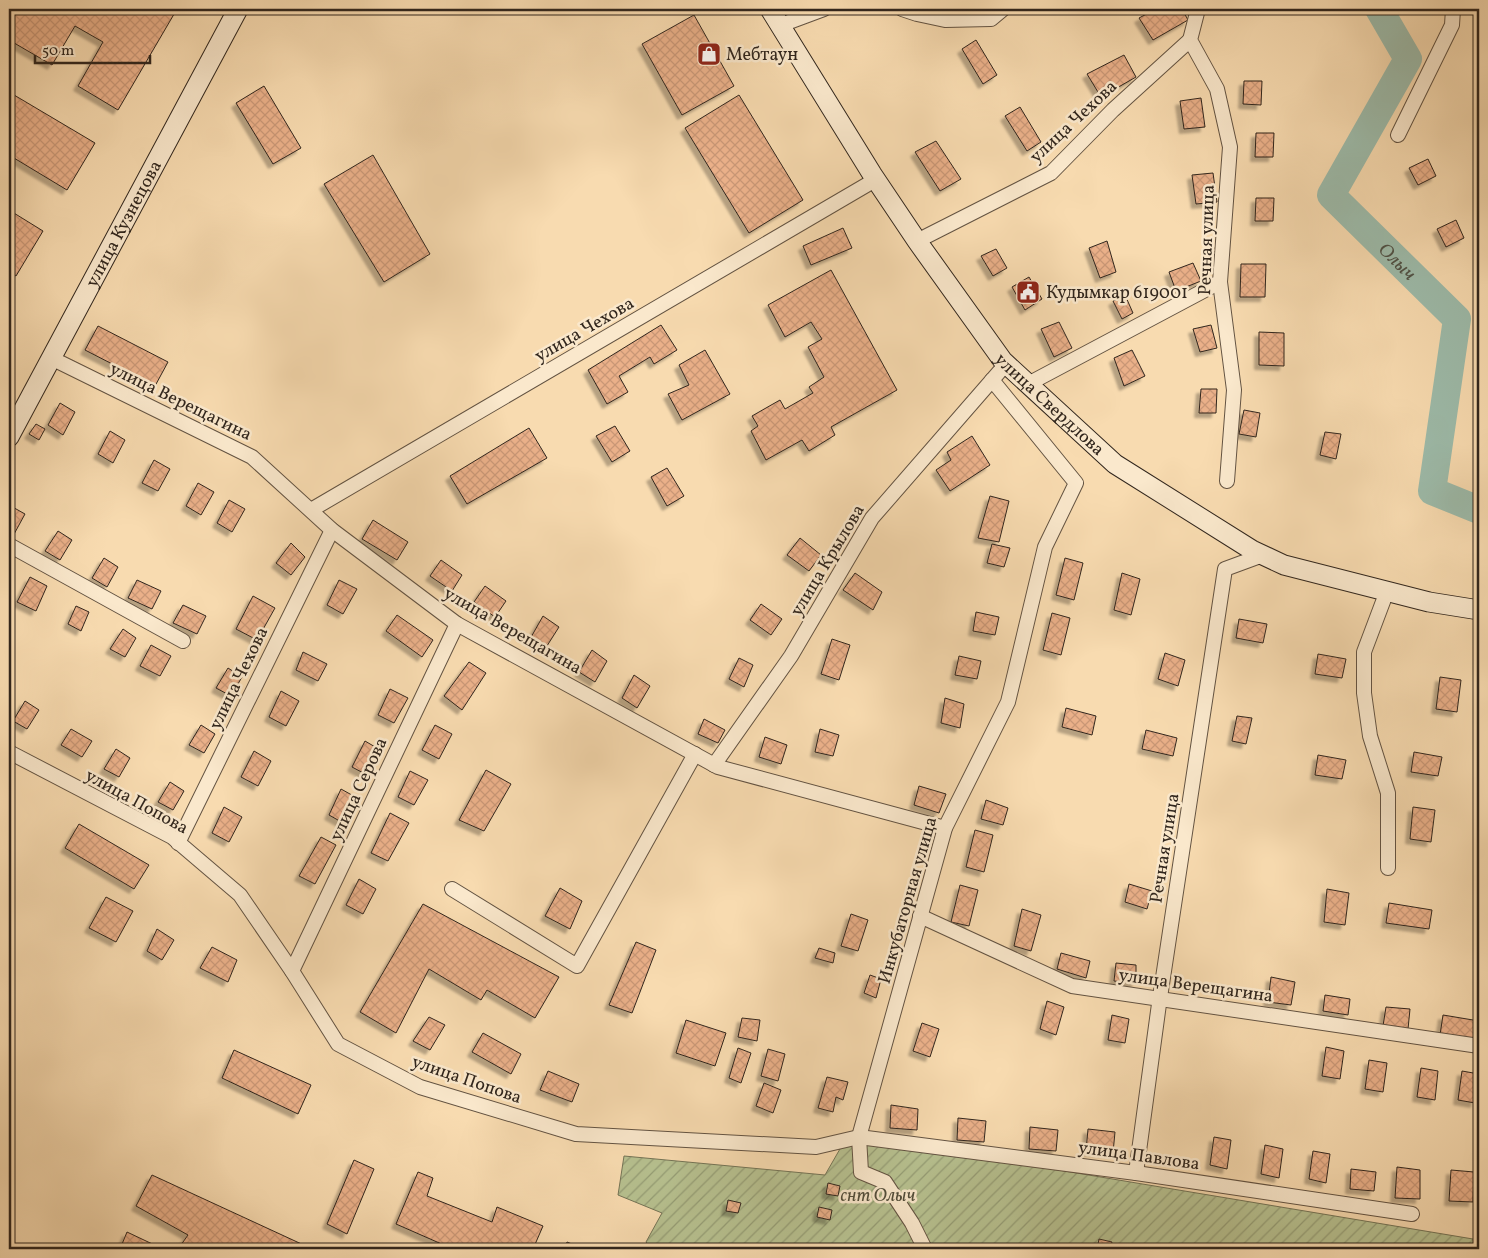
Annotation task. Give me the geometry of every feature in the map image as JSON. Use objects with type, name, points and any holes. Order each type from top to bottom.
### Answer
[{"type":"main road","name":"улица Кузнецова","points":[[9,437],[238,9]]},
{"type":"main road","name":"улица Свердлова","points":[[770,9],[876,180],[917,241],[1006,364],[1115,464],[1252,550],[1284,565],[1429,602],[1479,610]]},
{"type":"street","points":[[781,25],[824,9]]},
{"type":"street","points":[[902,9],[945,20],[991,19],[1004,9]]},
{"type":"street","points":[[1190,40],[1198,9]]},
{"type":"street","points":[[1398,135],[1452,25],[1453,9]]},
{"type":"street","name":"улица Чехова","points":[[917,241],[1051,172],[1113,110],[1190,40]]},
{"type":"street","name":"Речная улица","points":[[1190,40],[1217,89],[1230,147],[1220,282],[1234,390],[1227,481]]},
{"type":"street","name":"улица Чехова","points":[[311,510],[876,180]]},
{"type":"street","points":[[1028,384],[1220,282]]},
{"type":"street","name":"улица Верещагина","points":[[51,358],[252,457],[332,530],[457,624],[714,765],[945,828]]},
{"type":"street","name":"улица Крылова","points":[[714,765],[791,656],[872,518],[1006,364]]},
{"type":"street","name":"Инкубаторная улица","points":[[925,1249],[912,1223],[885,1182],[861,1172],[859,1137],[945,828],[1008,702],[1045,547],[1076,483],[992,380]]},
{"type":"street","name":"улица Чехова","points":[[178,843],[332,530]]},
{"type":"street","points":[[9,545],[183,641]]},
{"type":"street","name":"Речная улица","points":[[1136,1173],[1160,999],[1225,569],[1263,555]]},
{"type":"street","points":[[1387,591],[1364,652],[1364,693],[1370,736],[1388,793],[1388,868]]},
{"type":"street","name":"улица Серова","points":[[292,971],[457,624]]},
{"type":"street","name":"улица Попова","points":[[9,752],[172,837],[240,895],[292,971],[338,1044],[420,1087],[576,1134],[816,1147],[859,1137]]},
{"type":"street","points":[[452,889],[577,966],[695,754]]},
{"type":"street","name":"улица Верещагина","points":[[920,916],[1072,986],[1479,1046]]},
{"type":"street","name":"улица Павлова","points":[[859,1137],[1136,1173],[1412,1214]]},
{"type":"green space","name":"снт Олыч","points":[[848,1135],[1479,1240],[1479,1249],[651,1249],[646,1242],[662,1213],[618,1195],[624,1156],[825,1175]]},
{"type":"building","points":[[9,9],[111,9],[116,11],[117,9],[177,9],[118,110],[78,86],[103,42],[75,26],[52,65],[9,40]]},
{"type":"building","points":[[1156,9],[1182,9],[1188,20],[1153,40],[1139,18]]},
{"type":"building","points":[[694,15],[734,86],[682,115],[642,44]]},
{"type":"building","points":[[976,40],[997,75],[983,84],[962,49]]},
{"type":"building","points":[[1124,55],[1136,77],[1101,97],[1087,74]]},
{"type":"building","points":[[1244,81],[1262,81],[1261,105],[1243,104]]},
{"type":"building","points":[[264,86],[301,148],[273,164],[236,103]]},
{"type":"building","points":[[9,92],[95,143],[67,190],[9,155]]},
{"type":"building","points":[[739,95],[803,200],[749,233],[685,128]]},
{"type":"building","points":[[1201,98],[1205,127],[1184,129],[1180,101]]},
{"type":"building","points":[[1020,107],[1041,142],[1027,151],[1005,116]]},
{"type":"building","points":[[1256,133],[1274,133],[1273,157],[1255,157]]},
{"type":"building","points":[[936,141],[961,179],[940,191],[915,152]]},
{"type":"building","points":[[373,155],[430,254],[384,282],[324,184]]},
{"type":"building","points":[[1428,159],[1436,176],[1418,185],[1409,168]]},
{"type":"building","points":[[1213,173],[1217,202],[1196,204],[1192,175]]},
{"type":"building","points":[[1256,198],[1274,198],[1273,221],[1255,221]]},
{"type":"building","points":[[9,210],[43,231],[16,276],[9,272]]},
{"type":"building","points":[[1456,220],[1464,238],[1446,247],[1437,229]]},
{"type":"building","points":[[843,228],[852,248],[811,265],[803,246]]},
{"type":"building","points":[[1107,241],[1116,272],[1100,278],[1089,248]]},
{"type":"building","points":[[996,249],[1007,268],[993,276],[981,256]]},
{"type":"building","points":[[1193,263],[1201,281],[1176,291],[1169,272]]},
{"type":"building","points":[[1241,264],[1266,264],[1265,297],[1240,297]]},
{"type":"building","points":[[831,270],[897,390],[831,427],[835,435],[809,451],[802,440],[766,460],[751,431],[758,426],[752,416],[780,400],[785,409],[813,393],[809,387],[824,377],[808,347],[822,339],[811,322],[785,337],[768,305]]},
{"type":"building","points":[[1029,277],[1042,299],[1025,310],[1012,287]]},
{"type":"building","points":[[1125,295],[1133,313],[1122,319],[1113,301]]},
{"type":"building","points":[[1059,322],[1072,348],[1054,357],[1041,329]]},
{"type":"building","points":[[661,325],[677,350],[654,364],[650,357],[619,376],[628,392],[607,404],[588,370]]},
{"type":"building","points":[[1211,325],[1217,348],[1200,352],[1193,329]]},
{"type":"building","points":[[98,326],[168,362],[155,386],[85,350]]},
{"type":"building","points":[[1259,332],[1284,333],[1284,366],[1259,365]]},
{"type":"building","points":[[705,350],[730,394],[682,420],[668,394],[689,385],[679,365]]},
{"type":"building","points":[[1132,350],[1145,376],[1124,386],[1114,358]]},
{"type":"building","points":[[1201,389],[1217,389],[1216,413],[1199,413]]},
{"type":"building","points":[[60,403],[75,412],[63,435],[48,425]]},
{"type":"building","points":[[1244,410],[1260,413],[1256,437],[1239,434]]},
{"type":"building","points":[[36,424],[45,429],[39,440],[29,434]]},
{"type":"building","points":[[615,426],[630,451],[612,462],[596,436]]},
{"type":"building","points":[[529,428],[547,458],[467,504],[450,476]]},
{"type":"building","points":[[110,431],[125,440],[113,463],[98,454]]},
{"type":"building","points":[[1325,432],[1341,434],[1336,459],[1320,455]]},
{"type":"building","points":[[972,436],[990,465],[950,491],[936,470],[951,460],[947,452]]},
{"type":"building","points":[[154,460],[170,469],[158,491],[142,483]]},
{"type":"building","points":[[667,468],[684,496],[667,506],[651,477]]},
{"type":"building","points":[[198,483],[214,492],[201,515],[186,506]]},
{"type":"building","points":[[990,496],[1009,501],[999,542],[978,538]]},
{"type":"building","points":[[229,500],[245,509],[232,532],[217,523]]},
{"type":"building","points":[[9,505],[25,514],[13,536],[9,534]]},
{"type":"building","points":[[373,520],[408,542],[397,560],[362,539]]},
{"type":"building","points":[[58,531],[72,540],[60,560],[45,551]]},
{"type":"building","points":[[800,538],[821,555],[809,571],[787,555]]},
{"type":"building","points":[[291,543],[305,557],[291,575],[276,563]]},
{"type":"building","points":[[992,544],[1010,548],[1004,567],[987,563]]},
{"type":"building","points":[[104,558],[118,567],[107,587],[92,578]]},
{"type":"building","points":[[1065,558],[1083,563],[1074,600],[1056,595]]},
{"type":"building","points":[[441,560],[462,575],[452,591],[430,576]]},
{"type":"building","points":[[855,573],[882,592],[873,610],[843,590]]},
{"type":"building","points":[[1122,573],[1140,579],[1131,615],[1114,610]]},
{"type":"building","points":[[30,577],[47,586],[36,611],[17,602]]},
{"type":"building","points":[[137,580],[161,591],[152,609],[128,598]]},
{"type":"building","points":[[339,580],[357,589],[343,614],[327,605]]},
{"type":"building","points":[[485,586],[506,601],[495,617],[474,602]]},
{"type":"building","points":[[253,596],[275,608],[257,640],[236,629]]},
{"type":"building","points":[[761,604],[782,619],[771,635],[750,620]]},
{"type":"building","points":[[183,605],[206,616],[197,634],[173,623]]},
{"type":"building","points":[[76,606],[89,612],[81,631],[68,624]]},
{"type":"building","points":[[976,612],[999,617],[995,635],[973,631]]},
{"type":"building","points":[[1052,613],[1070,618],[1061,655],[1043,650]]},
{"type":"building","points":[[397,615],[433,640],[422,657],[386,631]]},
{"type":"building","points":[[543,616],[559,627],[545,649],[530,639]]},
{"type":"building","points":[[1239,619],[1267,624],[1263,643],[1236,638]]},
{"type":"building","points":[[123,629],[136,638],[125,657],[110,649]]},
{"type":"building","points":[[832,639],[850,645],[839,680],[821,674]]},
{"type":"building","points":[[151,645],[171,656],[160,676],[140,666]]},
{"type":"building","points":[[592,650],[607,661],[595,682],[579,672]]},
{"type":"building","points":[[303,652],[327,664],[318,681],[296,670]]},
{"type":"building","points":[[1165,653],[1185,660],[1178,686],[1158,679]]},
{"type":"building","points":[[1318,654],[1346,659],[1342,678],[1315,674]]},
{"type":"building","points":[[959,656],[981,661],[977,679],[955,675]]},
{"type":"building","points":[[739,658],[753,665],[744,687],[729,679]]},
{"type":"building","points":[[469,662],[486,673],[462,710],[444,696]]},
{"type":"building","points":[[228,668],[242,677],[231,696],[216,688]]},
{"type":"building","points":[[634,675],[650,686],[637,708],[622,698]]},
{"type":"building","points":[[1440,677],[1461,680],[1457,712],[1436,709]]},
{"type":"building","points":[[390,689],[408,698],[394,723],[378,715]]},
{"type":"building","points":[[281,691],[299,701],[286,726],[269,717]]},
{"type":"building","points":[[945,698],[964,704],[960,728],[941,723]]},
{"type":"building","points":[[25,701],[39,710],[27,729],[13,721]]},
{"type":"building","points":[[1066,708],[1096,716],[1092,735],[1062,727]]},
{"type":"building","points":[[1237,716],[1252,718],[1246,744],[1232,741]]},
{"type":"building","points":[[704,719],[725,730],[718,743],[698,734]]},
{"type":"building","points":[[201,725],[215,734],[204,753],[189,745]]},
{"type":"building","points":[[435,725],[452,734],[439,759],[422,750]]},
{"type":"building","points":[[71,729],[92,741],[82,757],[61,745]]},
{"type":"building","points":[[820,729],[839,735],[833,756],[815,752]]},
{"type":"building","points":[[1146,730],[1177,738],[1173,756],[1142,749]]},
{"type":"building","points":[[765,737],[787,745],[781,764],[759,757]]},
{"type":"building","points":[[365,741],[382,751],[369,776],[352,767]]},
{"type":"building","points":[[116,749],[130,758],[119,777],[104,769]]},
{"type":"building","points":[[254,751],[271,761],[258,786],[241,777]]},
{"type":"building","points":[[1414,752],[1442,757],[1438,776],[1411,772]]},
{"type":"building","points":[[1318,755],[1346,760],[1342,779],[1315,775]]},
{"type":"building","points":[[486,770],[511,784],[484,831],[459,820]]},
{"type":"building","points":[[410,771],[428,780],[414,805],[398,797]]},
{"type":"building","points":[[170,782],[184,791],[173,810],[158,802]]},
{"type":"building","points":[[919,786],[946,794],[939,813],[914,805]]},
{"type":"building","points":[[341,789],[359,799],[345,824],[329,815]]},
{"type":"building","points":[[986,800],[1008,808],[1003,825],[981,819]]},
{"type":"building","points":[[224,807],[242,817],[229,842],[212,833]]},
{"type":"building","points":[[1413,807],[1435,810],[1431,842],[1410,839]]},
{"type":"building","points":[[390,813],[409,823],[388,861],[371,853]]},
{"type":"building","points":[[79,824],[149,865],[134,889],[65,848]]},
{"type":"building","points":[[975,830],[993,835],[984,872],[966,867]]},
{"type":"building","points":[[321,837],[336,845],[315,884],[299,876]]},
{"type":"building","points":[[359,879],[376,889],[363,914],[346,905]]},
{"type":"building","points":[[1129,884],[1152,891],[1147,909],[1125,902]]},
{"type":"building","points":[[960,885],[978,890],[969,926],[951,922]]},
{"type":"building","points":[[560,888],[582,901],[570,929],[545,916]]},
{"type":"building","points":[[1327,889],[1349,893],[1345,925],[1324,922]]},
{"type":"building","points":[[106,897],[133,911],[116,942],[89,928]]},
{"type":"building","points":[[1389,903],[1432,910],[1429,929],[1386,923]]},
{"type":"building","points":[[423,904],[559,977],[535,1018],[487,990],[481,1000],[429,969],[396,1033],[360,1012]]},
{"type":"building","points":[[1022,909],[1041,915],[1031,951],[1014,946]]},
{"type":"building","points":[[851,914],[868,920],[858,951],[841,946]]},
{"type":"building","points":[[157,929],[174,940],[162,960],[147,951]]},
{"type":"building","points":[[636,942],[656,950],[632,1013],[609,1005]]},
{"type":"building","points":[[212,947],[237,960],[228,982],[200,968]]},
{"type":"building","points":[[819,948],[835,953],[833,963],[815,958]]},
{"type":"building","points":[[1061,953],[1090,961],[1086,978],[1057,969]]},
{"type":"building","points":[[1116,963],[1136,965],[1136,983],[1114,981]]},
{"type":"building","points":[[870,975],[881,979],[876,998],[864,993]]},
{"type":"building","points":[[1271,977],[1295,982],[1291,1005],[1268,1002]]},
{"type":"building","points":[[1325,995],[1350,999],[1348,1015],[1323,1011]]},
{"type":"building","points":[[1047,1001],[1064,1007],[1056,1035],[1040,1029]]},
{"type":"building","points":[[1386,1007],[1410,1009],[1408,1029],[1383,1026]]},
{"type":"building","points":[[1112,1015],[1129,1019],[1125,1043],[1108,1040]]},
{"type":"building","points":[[1443,1015],[1479,1021],[1479,1041],[1440,1035]]},
{"type":"building","points":[[429,1017],[445,1025],[430,1050],[413,1041]]},
{"type":"building","points":[[742,1018],[760,1020],[757,1041],[738,1037]]},
{"type":"building","points":[[686,1020],[726,1033],[715,1066],[676,1053]]},
{"type":"building","points":[[922,1023],[939,1029],[930,1057],[913,1051]]},
{"type":"building","points":[[483,1033],[521,1054],[511,1074],[472,1052]]},
{"type":"building","points":[[1326,1047],[1344,1051],[1340,1079],[1322,1076]]},
{"type":"building","points":[[738,1048],[751,1053],[741,1083],[729,1078]]},
{"type":"building","points":[[768,1049],[785,1054],[778,1081],[761,1076]]},
{"type":"building","points":[[234,1050],[311,1085],[298,1114],[222,1078]]},
{"type":"building","points":[[1369,1060],[1387,1063],[1383,1092],[1365,1089]]},
{"type":"building","points":[[1421,1068],[1438,1071],[1435,1100],[1417,1097]]},
{"type":"building","points":[[548,1071],[579,1084],[572,1102],[540,1090]]},
{"type":"building","points":[[1462,1071],[1479,1074],[1475,1103],[1458,1100]]},
{"type":"building","points":[[827,1077],[848,1082],[843,1100],[836,1097],[833,1112],[818,1108]]},
{"type":"building","points":[[764,1083],[781,1090],[773,1113],[756,1106]]},
{"type":"building","points":[[891,1105],[918,1109],[917,1130],[890,1128]]},
{"type":"building","points":[[958,1118],[986,1121],[984,1142],[957,1140]]},
{"type":"building","points":[[1030,1127],[1058,1130],[1056,1151],[1029,1149]]},
{"type":"building","points":[[1088,1129],[1115,1132],[1113,1153],[1086,1151]]},
{"type":"building","points":[[1214,1137],[1231,1140],[1227,1169],[1210,1165]]},
{"type":"building","points":[[1265,1145],[1283,1149],[1279,1178],[1261,1174]]},
{"type":"building","points":[[1313,1151],[1330,1154],[1326,1183],[1309,1179]]},
{"type":"building","points":[[354,1160],[374,1169],[347,1234],[327,1224]]},
{"type":"building","points":[[1397,1167],[1420,1170],[1420,1199],[1395,1198]]},
{"type":"building","points":[[1351,1169],[1376,1172],[1374,1191],[1350,1189]]},
{"type":"building","points":[[1451,1170],[1474,1172],[1473,1202],[1449,1201]]},
{"type":"building","points":[[418,1172],[433,1178],[427,1196],[492,1222],[497,1207],[543,1226],[533,1249],[453,1249],[396,1224]]},
{"type":"building","points":[[152,1175],[308,1247],[307,1249],[178,1249],[188,1235],[136,1206]]},
{"type":"building","points":[[828,1183],[840,1186],[838,1196],[826,1194]]},
{"type":"building","points":[[728,1200],[741,1203],[738,1213],[726,1211]]},
{"type":"building","points":[[819,1207],[832,1210],[830,1220],[817,1217]]},
{"type":"building","points":[[127,1232],[163,1249],[120,1249]]},
{"type":"building","points":[[1099,1239],[1112,1242],[1110,1249],[1097,1249]]},
{"type":"building","points":[[567,1242],[584,1249],[564,1249]]},
{"type":"waterway","name":"Олыч","points":[[1379,9],[1408,59],[1331,195],[1457,319],[1432,491],[1479,510]]},
{"type":"place","name":"Мебтаун","points":[[709,54]]},
{"type":"place","name":"Кудымкар 619001","points":[[1028,292]]}]
